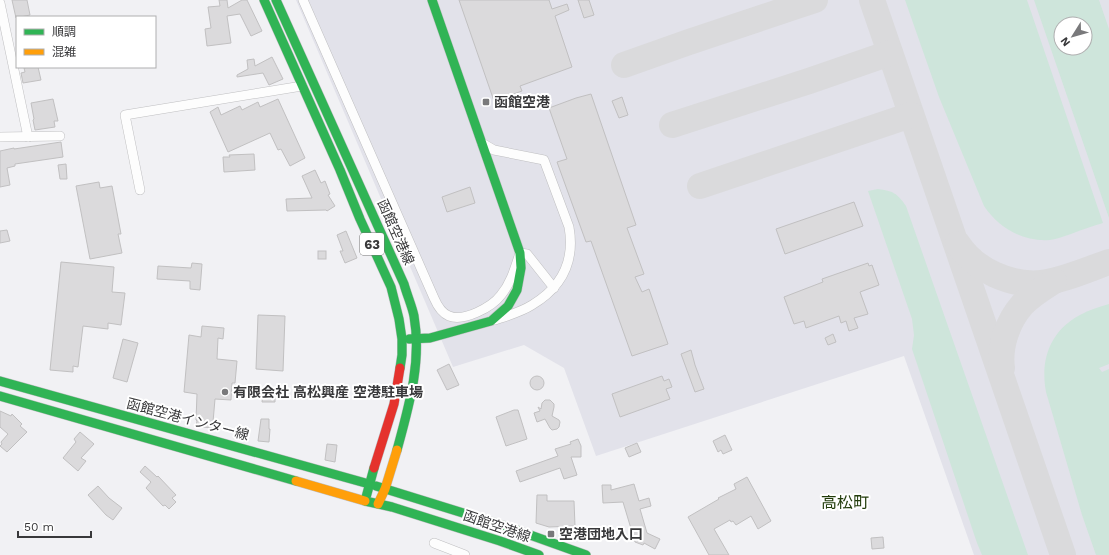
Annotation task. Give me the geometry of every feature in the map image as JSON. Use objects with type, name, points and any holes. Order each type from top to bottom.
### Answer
[{"type":"main road","name":"函館空港線","points":[[264,0],[391,287],[399,319],[402,339],[402,355],[394,404],[365,501],[392,506],[430,518],[532,554]]},
{"type":"main road","name":"函館空港線","points":[[276,0],[404,284],[414,315],[417,339],[416,369],[408,406],[385,488],[378,504]]},
{"type":"main road","points":[[402,339],[430,338],[491,321],[508,306],[517,290],[521,268],[520,253],[432,0]]},
{"type":"main road","name":"函館空港インター線","points":[[0,381],[369,484]]},
{"type":"main road","name":"函館空港インター線","points":[[0,396],[365,501]]},
{"type":"main road","name":"函館空港線","points":[[369,484],[505,526],[586,555]]},
{"type":"street","points":[[303,0],[438,307],[449,316],[455,318],[485,309],[496,301],[504,290],[514,272],[520,253],[527,254],[554,288]]},
{"type":"street","points":[[0,3],[28,137]]},
{"type":"street","points":[[140,190],[125,115],[302,86]]},
{"type":"street","points":[[0,137],[60,136]]},
{"type":"street","points":[[482,143],[494,150],[544,160],[569,227],[570,237],[569,259],[565,270],[554,288],[532,306],[491,321]]},
{"type":"street","points":[[532,554],[534,537]]},
{"type":"street","points":[[434,543],[459,554]]},
{"type":"shaded area","name":"函館空港","points":[[296,0],[1109,0],[1109,555],[974,555],[904,356],[596,456],[564,368],[524,345],[453,367]]},
{"type":"green space","points":[[905,0],[1027,0],[1103,223],[1055,239],[1040,240],[1030,239],[1012,232],[990,214],[984,206],[939,97]]},
{"type":"green space","points":[[1034,0],[1099,0],[1109,29],[1109,218],[1053,56],[1093,56],[1093,16],[1053,16],[1053,55]]},
{"type":"green space","points":[[878,189],[894,193],[906,206],[1028,555],[982,555],[977,543],[912,349],[914,335],[912,319],[868,191]]},
{"type":"green space","points":[[1109,304],[1109,364],[1099,368],[1102,372],[1109,369],[1109,555],[1096,555],[1082,515],[1046,392],[1045,369],[1046,358],[1054,338],[1061,329],[1080,315]]},
{"type":"building","points":[[12,0],[27,0],[30,15],[16,16],[16,18]]},
{"type":"building","points":[[219,0],[227,0],[228,8],[242,0],[247,0],[262,31],[251,36],[240,14],[227,16],[231,43],[207,46],[205,29],[211,28],[208,7],[220,6]]},
{"type":"building","points":[[459,0],[549,0],[552,9],[567,4],[569,10],[555,16],[572,67],[520,86],[522,91],[494,101]]},
{"type":"building","points":[[578,0],[589,0],[594,15],[584,18]]},
{"type":"building","points":[[272,57],[283,79],[269,85],[263,73],[237,77],[237,75],[248,69],[247,60],[254,59],[255,66]]},
{"type":"building","points":[[24,68],[38,68],[41,80],[23,83],[21,73],[25,72]]},
{"type":"building","points":[[591,94],[636,225],[627,228],[644,274],[635,277],[642,292],[649,289],[668,344],[632,356],[591,241],[586,242],[557,162],[567,159],[549,108]]},
{"type":"building","points":[[622,97],[628,115],[619,118],[612,101]]},
{"type":"building","points":[[53,99],[58,121],[54,121],[55,127],[35,130],[31,103]]},
{"type":"building","points":[[278,99],[305,158],[290,166],[281,149],[278,150],[270,133],[228,152],[210,112],[218,107],[221,115],[240,106],[242,110],[258,102],[260,107]]},
{"type":"building","points":[[61,142],[63,157],[15,164],[15,166],[7,168],[10,185],[0,187],[0,151]]},
{"type":"building","points":[[254,154],[255,170],[224,172],[223,157],[230,157],[229,155]]},
{"type":"building","points":[[66,164],[67,179],[60,179],[58,165]]},
{"type":"building","points":[[315,170],[321,183],[325,181],[330,194],[328,195],[335,206],[327,211],[287,211],[286,199],[312,198],[302,176]]},
{"type":"building","points":[[99,182],[100,188],[112,186],[121,234],[118,234],[122,253],[90,259],[76,186]]},
{"type":"building","points":[[470,187],[475,203],[447,212],[442,197]]},
{"type":"building","points":[[854,202],[863,226],[785,254],[776,229]]},
{"type":"building","points":[[7,230],[10,241],[0,243],[0,231]]},
{"type":"building","points":[[346,231],[357,258],[345,263],[340,251],[343,251],[337,235]]},
{"type":"building","points":[[318,251],[326,251],[326,259],[318,259]]},
{"type":"building","points":[[61,262],[114,267],[112,292],[125,293],[121,325],[108,323],[108,329],[83,326],[78,367],[73,366],[73,372],[50,370]]},
{"type":"building","points":[[192,263],[202,264],[200,290],[190,289],[190,281],[157,279],[158,266],[191,268]]},
{"type":"building","points":[[868,263],[869,266],[872,265],[879,285],[860,292],[868,314],[854,318],[858,328],[849,331],[846,321],[841,323],[839,316],[806,328],[804,321],[794,324],[784,297],[823,282],[822,279]]},
{"type":"building","points":[[258,315],[285,316],[283,371],[256,369]]},
{"type":"building","points":[[202,326],[224,328],[223,339],[218,338],[217,359],[237,361],[235,383],[232,383],[231,400],[215,399],[211,428],[196,426],[197,394],[184,392],[189,335],[201,337]]},
{"type":"building","points":[[833,334],[836,342],[828,345],[825,338]]},
{"type":"building","points":[[123,339],[138,343],[127,382],[113,378]]},
{"type":"building","points":[[691,350],[704,389],[695,392],[681,354]]},
{"type":"building","points":[[449,364],[459,385],[447,390],[437,370]]},
{"type":"building","points":[[537,376],[542,378],[544,383],[542,388],[537,390],[532,388],[530,383],[532,378]]},
{"type":"building","points":[[662,376],[664,381],[669,379],[672,387],[666,389],[670,399],[620,417],[612,394]]},
{"type":"building","points":[[263,394],[275,395],[275,402],[262,402]]},
{"type":"building","points":[[545,400],[550,400],[554,404],[552,416],[560,422],[557,429],[552,430],[545,419],[537,422],[534,413],[540,411],[538,407],[541,409],[542,403]]},
{"type":"building","points":[[514,410],[518,410],[527,439],[506,446],[496,417]]},
{"type":"building","points":[[0,411],[11,416],[12,414],[22,424],[20,426],[27,432],[7,452],[0,446],[2,444],[1,442],[8,434],[0,427]]},
{"type":"building","points":[[261,419],[269,419],[269,442],[258,441]]},
{"type":"building","points":[[80,432],[94,444],[81,458],[86,461],[78,471],[63,458],[76,442],[74,439]]},
{"type":"building","points":[[725,435],[732,450],[723,454],[721,450],[718,452],[713,441]]},
{"type":"building","points":[[578,439],[581,446],[581,457],[571,457],[577,475],[564,479],[560,468],[520,482],[516,471],[558,456],[555,449],[571,444],[570,442]]},
{"type":"building","points":[[637,443],[641,452],[629,457],[625,448]]},
{"type":"building","points":[[327,444],[337,445],[335,462],[325,460]]},
{"type":"building","points":[[145,466],[157,477],[158,476],[176,495],[172,498],[176,502],[169,509],[165,505],[163,506],[146,488],[151,482],[140,472]]},
{"type":"building","points":[[747,477],[771,521],[758,529],[751,516],[736,525],[730,520],[714,529],[729,555],[709,555],[688,517],[719,499],[718,498],[736,489],[734,484]]},
{"type":"building","points":[[634,484],[639,501],[649,498],[651,506],[640,509],[647,533],[660,539],[655,549],[644,543],[643,545],[635,542],[623,502],[603,503],[602,485],[611,485],[611,490]]},
{"type":"building","points":[[98,486],[109,498],[122,508],[113,520],[106,515],[88,495]]},
{"type":"building","points":[[537,495],[547,495],[547,501],[574,501],[575,526],[549,527],[536,523]]},
{"type":"building","points":[[883,537],[884,548],[872,549],[871,538]]},
{"type":"taxiway","points":[[624,65],[815,0]]},
{"type":"taxiway","points":[[872,0],[1063,555]]},
{"type":"taxiway","points":[[672,125],[890,53]]},
{"type":"taxiway","points":[[700,186],[911,115]]},
{"type":"taxiway","points":[[958,244],[965,253],[984,269],[1006,279],[1017,282],[1049,282],[1109,262]]},
{"type":"taxiway","points":[[1002,368],[1001,360],[1003,343],[1009,326],[1017,311],[1037,292],[1054,281]]},
{"type":"traffic: fast","points":[[264,0],[391,287],[399,319],[402,339],[400,368]]},
{"type":"traffic: fast","points":[[276,0],[404,284],[413,312],[416,333],[415,367],[410,400],[397,450]]},
{"type":"traffic: fast","points":[[409,339],[430,338],[491,321],[508,306],[517,290],[521,268],[520,253],[432,0]]},
{"type":"traffic: fast","points":[[0,381],[369,484]]},
{"type":"traffic: fast","points":[[0,396],[296,481]]},
{"type":"traffic: fast","points":[[374,468],[365,501],[392,507],[500,541],[539,555]]},
{"type":"traffic: fast","points":[[376,486],[505,526],[586,555]]},
{"type":"traffic: slow","points":[[378,504],[385,489],[397,450]]},
{"type":"traffic: slow","points":[[296,481],[365,501]]},
{"type":"traffic: jam","points":[[374,468],[394,404],[400,368]]},
{"type":"place","name":"函館空港","points":[[486,102]]},
{"type":"place","name":"有限会社 高松興産 空港駐車場","points":[[225,392]]},
{"type":"place","name":"空港団地入口","points":[[551,534]]},
{"type":"district","name":"高松町","points":[[845,502]]}]
